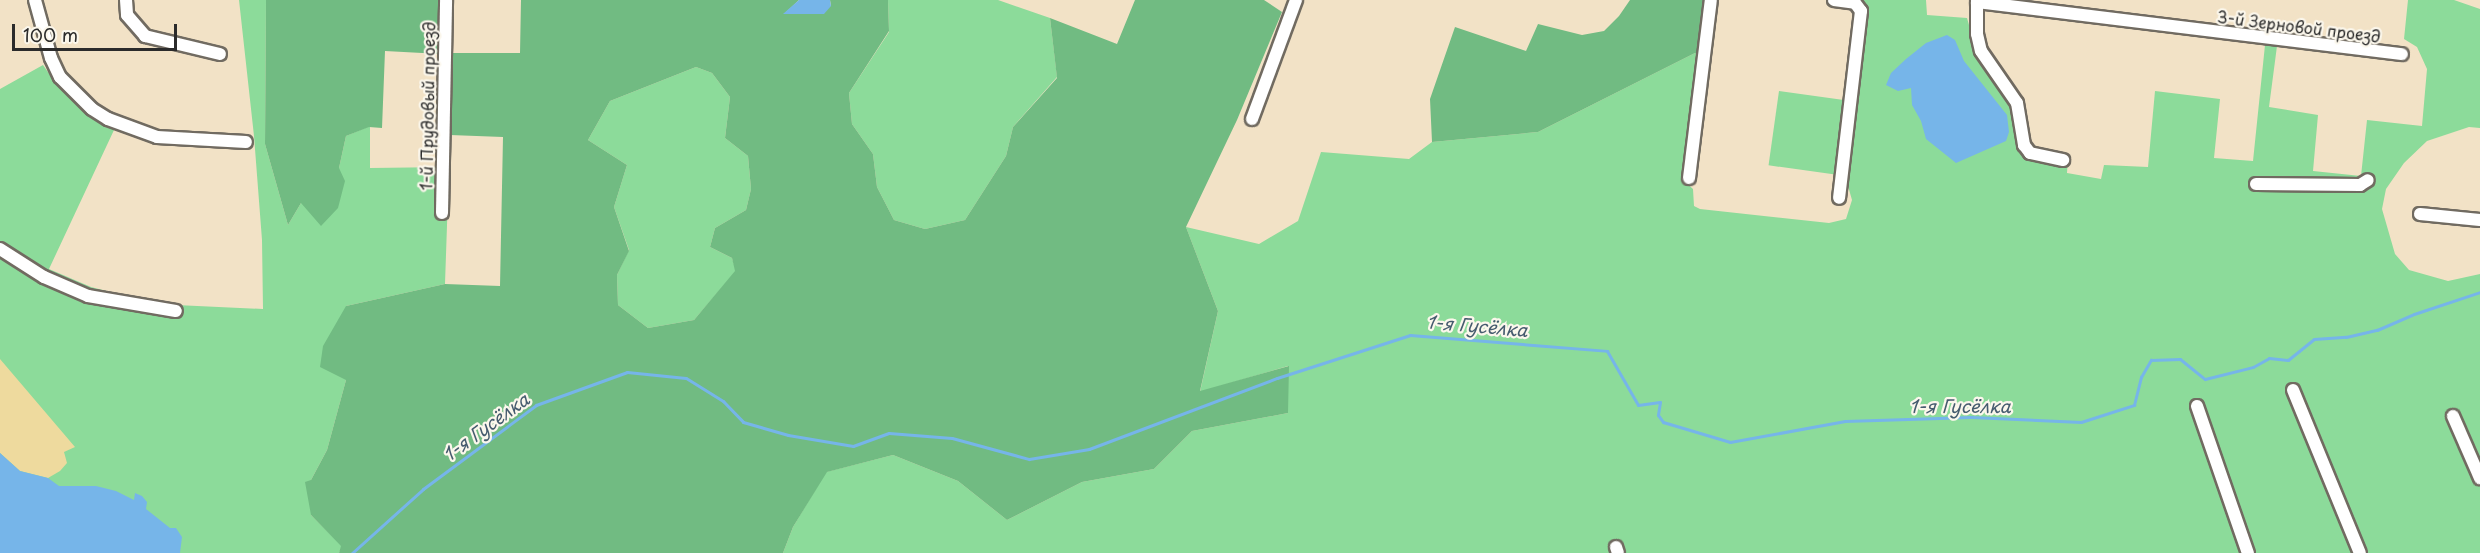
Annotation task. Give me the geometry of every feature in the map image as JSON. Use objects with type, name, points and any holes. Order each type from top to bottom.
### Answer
[{"type":"street","points":[[35,0],[51,58],[60,77],[92,109],[108,119],[157,137],[246,142]]},
{"type":"street","points":[[126,0],[127,15],[145,36],[220,54]]},
{"type":"street","name":"1-й Прудовый проезд","points":[[442,213],[446,0]]},
{"type":"street","points":[[1252,119],[1296,0]]},
{"type":"street","points":[[1689,178],[1712,0]]},
{"type":"street","points":[[1834,0],[1855,3],[1861,10],[1839,198]]},
{"type":"street","points":[[1977,1],[1977,34],[1981,51],[2017,103],[2024,145],[2030,153],[2063,160]]},
{"type":"street","name":"3-й Зерновой проезд","points":[[1977,1],[2402,54]]},
{"type":"street","points":[[2256,184],[2360,184],[2368,180]]},
{"type":"street","points":[[2420,214],[2480,220]]},
{"type":"street","points":[[0,249],[44,277],[88,296],[176,311]]},
{"type":"street","points":[[2293,390],[2360,553]]},
{"type":"street","points":[[2197,406],[2248,553]]},
{"type":"street","points":[[2453,416],[2480,478]]},
{"type":"green space","points":[[239,0],[266,0],[265,144],[288,225],[301,203],[339,168],[346,136],[370,126],[370,168],[449,167],[445,284],[346,306],[346,380],[327,450],[311,480],[311,515],[342,546],[339,553],[0,553],[0,89],[43,65],[55,82],[88,114],[114,130],[49,269],[91,287],[130,297],[176,305],[263,309],[262,240],[254,136]]},
{"type":"green space","points":[[266,0],[441,0],[441,54],[385,51],[382,128],[369,127],[346,136],[339,168],[345,181],[338,208],[321,226],[301,203],[288,225],[265,144]]},
{"type":"green space","points":[[521,0],[799,0],[784,14],[831,6],[830,0],[888,0],[889,31],[849,93],[852,124],[873,154],[877,187],[894,220],[925,229],[965,220],[1006,156],[1013,127],[1057,78],[1050,18],[1117,44],[1135,0],[1264,0],[1282,12],[1237,120],[1186,227],[1218,311],[1200,391],[1289,366],[1288,413],[1192,431],[1154,469],[1082,482],[1007,520],[958,481],[893,455],[827,472],[793,527],[783,553],[339,553],[341,546],[311,515],[305,482],[311,480],[327,450],[346,380],[320,367],[323,346],[346,306],[445,284],[500,286],[503,137],[450,135],[452,53],[520,53]],"holes":[[[696,67],[712,73],[730,97],[725,138],[748,156],[751,189],[746,210],[715,228],[710,247],[732,258],[735,271],[694,320],[648,328],[618,305],[617,275],[629,251],[614,207],[627,165],[588,140],[610,101]]]},
{"type":"green space","points":[[888,0],[998,0],[1050,18],[1057,77],[1013,127],[1006,156],[965,220],[925,229],[894,220],[877,187],[873,154],[852,124],[849,93],[889,32]]},
{"type":"green space","points":[[1630,0],[1707,0],[1700,59],[1695,53],[1538,132],[1432,142],[1430,99],[1455,27],[1526,51],[1538,24],[1582,35],[1604,31],[1619,16]]},
{"type":"green space","points":[[1858,0],[1926,0],[1927,15],[1967,18],[1977,53],[2014,104],[2030,150],[2068,157],[2067,173],[2101,179],[2104,165],[2148,167],[2155,91],[2220,99],[2214,158],[2253,161],[2265,45],[2277,46],[2269,107],[2318,115],[2313,171],[2361,176],[2367,120],[2422,126],[2427,69],[2417,47],[2404,39],[2408,0],[2454,0],[2480,9],[2480,128],[2469,127],[2427,141],[2404,163],[2386,189],[2382,209],[2395,254],[2409,270],[2448,281],[2480,274],[2480,553],[783,553],[793,527],[826,472],[893,455],[958,481],[1007,520],[1082,482],[1154,469],[1192,431],[1288,413],[1288,366],[1200,392],[1218,311],[1186,227],[1259,244],[1298,221],[1321,152],[1409,159],[1432,142],[1538,132],[1695,53],[1700,59],[1682,179],[1693,189],[1694,206],[1700,209],[1829,223],[1846,219],[1852,200],[1846,179]]},
{"type":"green space","points":[[696,67],[712,73],[730,97],[725,138],[748,156],[751,189],[746,210],[715,228],[710,247],[732,258],[736,271],[694,320],[648,328],[618,305],[617,275],[629,250],[614,207],[627,165],[588,140],[610,101]]},
{"type":"green space","points":[[1779,91],[1847,101],[1837,175],[1769,165]]},
{"type":"sand","points":[[0,359],[75,447],[64,452],[67,463],[60,471],[48,478],[20,471],[0,453]]},
{"type":"water","points":[[799,0],[830,0],[831,6],[824,14],[783,14]]},
{"type":"water","points":[[1947,35],[1955,40],[1964,61],[2007,115],[2009,132],[2006,141],[1956,163],[1926,139],[1921,121],[1912,105],[1911,88],[1898,91],[1886,85],[1891,73],[1906,59],[1926,43]]},
{"type":"water","points":[[0,453],[20,471],[48,478],[59,486],[96,486],[116,491],[134,500],[135,493],[142,496],[147,502],[146,509],[170,528],[176,528],[182,537],[180,553],[0,553]]},
{"type":"waterway","name":"1-я Гусёлка","points":[[352,553],[423,489],[536,405],[627,372],[686,378],[723,401],[743,422],[788,435],[853,446],[889,433],[952,438],[1029,459],[1089,449],[1277,378],[1410,335],[1607,351],[1638,405],[1660,402],[1658,415],[1663,422],[1730,442],[1845,421],[1971,417],[2081,422],[2134,405],[2141,377],[2151,360],[2180,359],[2205,379],[2253,367],[2269,358],[2288,360],[2314,339],[2346,337],[2377,330],[2414,314],[2480,292]]}]
